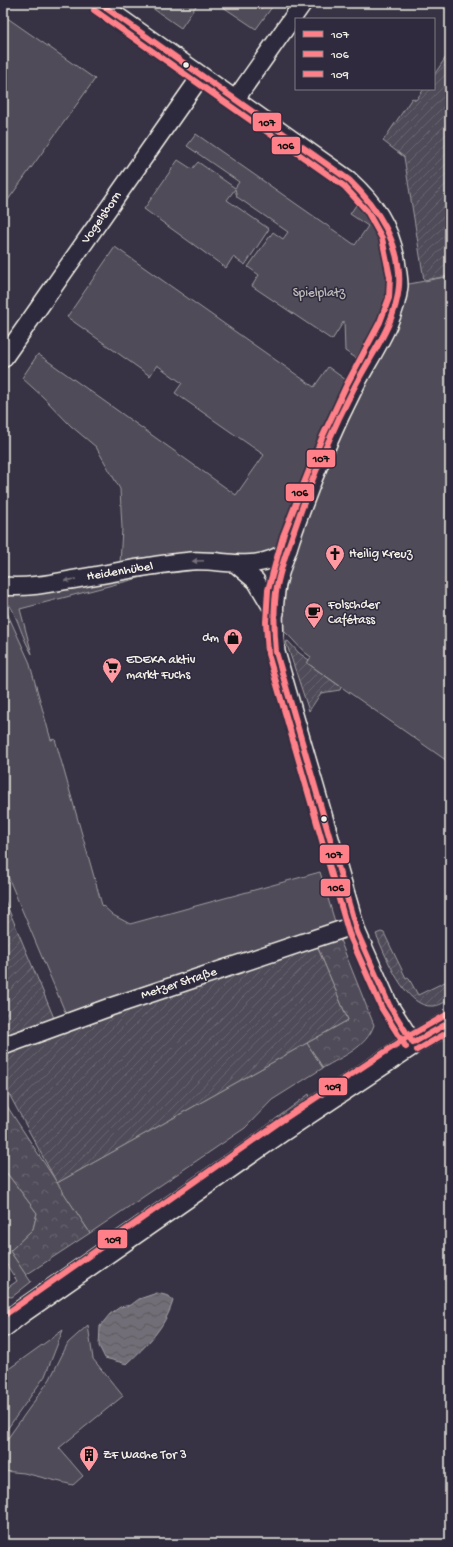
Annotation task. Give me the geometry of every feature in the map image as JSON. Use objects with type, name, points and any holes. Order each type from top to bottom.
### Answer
[{"type":"main road","points":[[3,1326],[282,1130],[413,1043],[450,1022]]},
{"type":"street","points":[[99,3],[349,180],[366,196],[383,218],[390,234],[398,272],[399,286],[392,315],[354,388],[311,481],[276,591],[274,625],[276,652],[355,925],[389,1005],[413,1043]]},
{"type":"street","points":[[235,100],[303,3]]},
{"type":"street","name":"Vogelsborn","points":[[3,359],[201,76]]},
{"type":"street","name":"Heidenhübel","points":[[3,586],[30,586],[190,562],[220,561],[237,565],[273,558],[288,550]]},
{"type":"street","name":"Heidenhübel","points":[[237,565],[256,581],[275,613]]},
{"type":"street","name":"Metzer Straße","points":[[3,1046],[110,1007],[355,925]]},
{"type":"green space","points":[[145,3],[160,3],[164,5],[166,3],[198,3],[181,28]]},
{"type":"green space","points":[[217,3],[253,3],[261,9],[265,3],[275,3],[256,29]]},
{"type":"green space","points":[[3,15],[95,79],[3,207]]},
{"type":"green space","points":[[450,51],[450,276],[424,280],[404,157],[383,141],[412,98],[416,100],[423,90],[435,90],[435,74]]},
{"type":"green space","name":"Spielplatz","points":[[196,134],[355,245],[368,226],[350,214],[356,205],[367,215],[375,226],[385,252],[387,281],[385,295],[377,322],[356,358],[345,351],[344,321],[332,340],[252,286],[259,275],[248,267],[273,232],[283,239],[288,232],[237,197],[235,189],[227,200],[269,229],[245,265],[233,257],[226,268],[144,209],[178,160],[192,169],[198,162],[235,188],[239,182],[187,146]]},
{"type":"green space","points":[[115,247],[314,387],[328,367],[346,380],[314,450],[279,550],[242,557],[217,552],[186,553],[120,564],[122,528],[120,489],[96,447],[71,426],[22,378],[38,354],[236,495],[264,455],[175,393],[182,383],[157,365],[150,376],[67,317]]},
{"type":"green space","points":[[450,276],[450,763],[307,663],[311,657],[280,628],[274,625],[276,591],[399,286]]},
{"type":"green space","points":[[214,568],[147,576],[20,609],[32,654],[3,592],[3,589],[174,569]]},
{"type":"green space","points":[[3,604],[29,661],[51,740],[55,739],[102,905],[113,915],[130,924],[320,872],[336,925],[66,1014],[3,865]]},
{"type":"green space","points":[[288,641],[299,653],[309,660],[307,663],[341,687],[340,690],[321,693],[309,711],[286,642]]},
{"type":"green space","points":[[3,896],[54,1018],[3,1036]]},
{"type":"green space","points":[[381,932],[384,933],[406,978],[408,977],[418,995],[449,980],[450,999],[440,1005],[433,1006],[423,1005],[414,999],[397,979],[376,934]]},
{"type":"green space","points":[[340,940],[374,1025],[360,1046],[323,1068],[307,1043],[348,1020],[317,946]]},
{"type":"green space","points":[[317,946],[348,1020],[57,1183],[3,1083],[3,1056],[66,1031]]},
{"type":"green space","points":[[307,1043],[323,1068],[272,1100],[245,1128],[90,1233],[57,1183]]},
{"type":"green space","points":[[309,1094],[310,1097],[275,1123],[34,1292],[26,1295],[214,1165]]},
{"type":"green space","points":[[3,1100],[90,1233],[26,1275],[10,1251],[33,1229],[37,1213],[3,1168]]},
{"type":"green space","points":[[3,1168],[37,1213],[33,1229],[10,1251],[31,1282],[12,1297],[5,1296],[3,1294],[3,1291],[17,1281],[3,1259]]},
{"type":"green space","points":[[88,1325],[93,1359],[123,1396],[59,1448],[83,1476],[73,1485],[24,1473],[3,1471],[3,1445],[50,1379],[68,1343]]},
{"type":"green space","points":[[63,1330],[45,1376],[3,1435],[3,1373]]},
{"type":"water","points":[[157,1293],[169,1296],[173,1301],[170,1311],[154,1336],[127,1364],[105,1358],[99,1346],[100,1326],[110,1314],[120,1307],[131,1305],[139,1299]]},
{"type":"transit line","name":"107","points":[[99,3],[349,180],[369,202],[386,228],[392,242],[399,271],[397,300],[388,327],[360,376],[337,421],[322,455],[285,555],[277,586],[274,627],[276,652],[357,932],[389,1005],[413,1043]]},
{"type":"transit line","name":"106","points":[[94,10],[344,186],[367,211],[382,238],[390,277],[389,298],[380,322],[347,384],[321,440],[283,536],[268,590],[266,622],[268,654],[349,934],[382,1009],[406,1047]]},
{"type":"transit line","name":"109","points":[[3,1316],[278,1123],[409,1036],[446,1015]]},
{"type":"transit line","name":"107","points":[[413,1043],[450,1022]]},
{"type":"transit line","name":"106","points":[[417,1050],[450,1031]]},
{"type":"place","name":"Heilig Kreuz","points":[[335,571]]},
{"type":"place","name":"Folschder Cafétass","points":[[314,629]]},
{"type":"place","name":"dm","points":[[233,655]]},
{"type":"place","name":"EDEKA aktiv markt Fuchs","points":[[112,684]]},
{"type":"place","name":"ZF Wache Tor 3","points":[[89,1472]]}]
